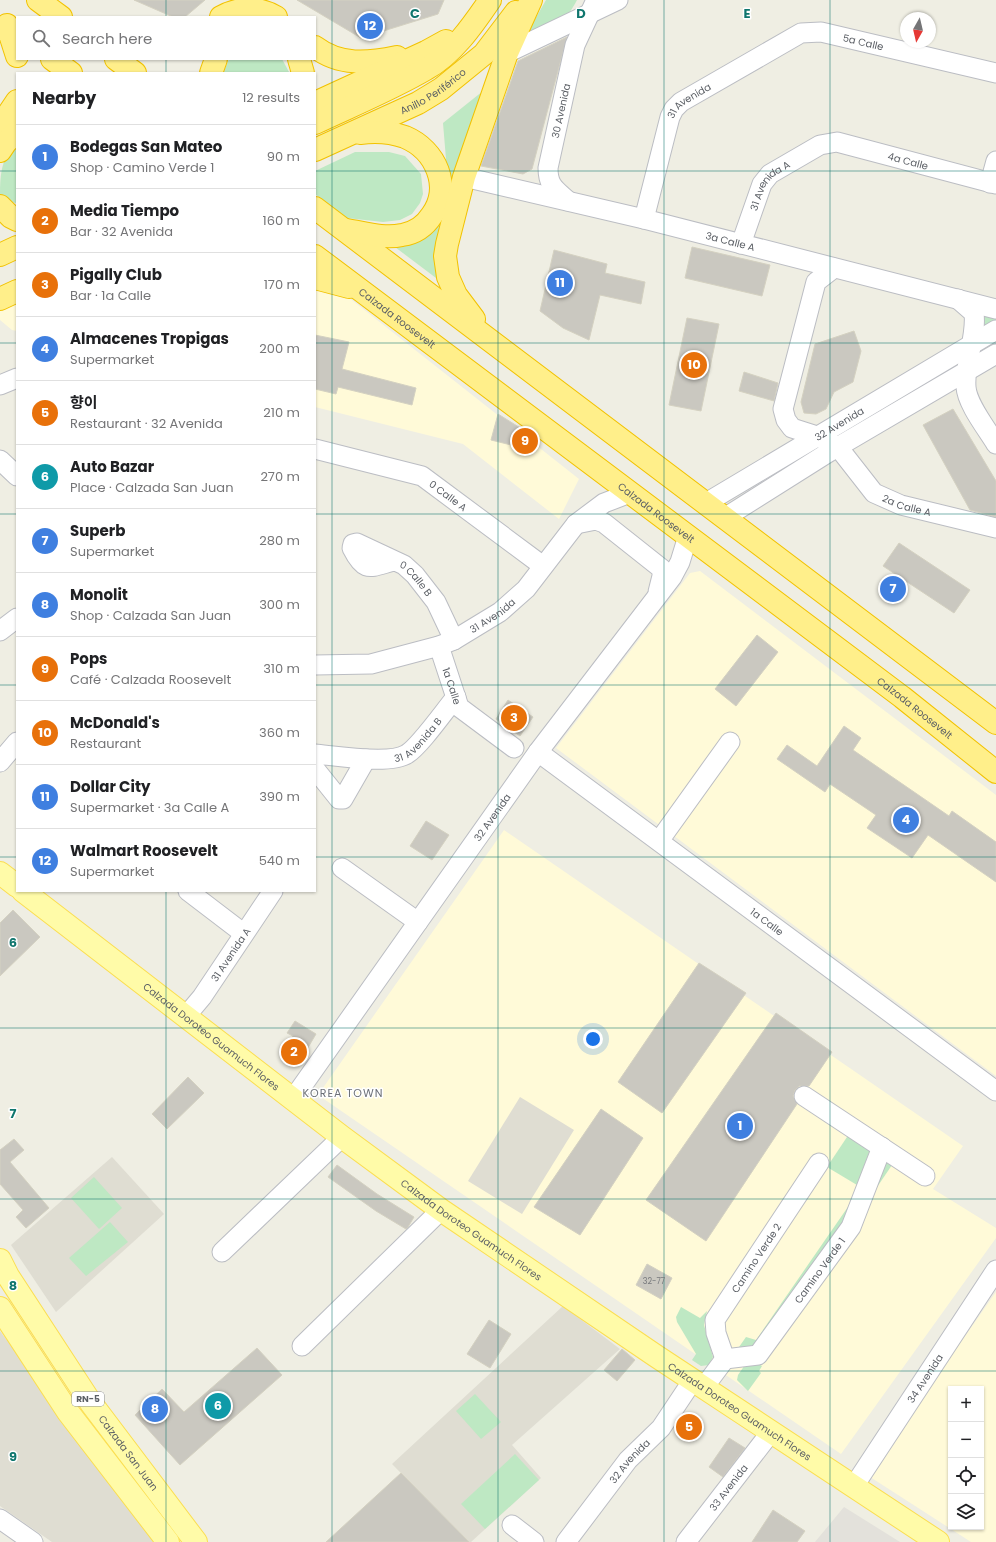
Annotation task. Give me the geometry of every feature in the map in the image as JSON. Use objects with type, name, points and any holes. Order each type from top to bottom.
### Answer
[{"type":"highway","name":"Anillo Periférico","points":[[316,123],[427,69],[452,48],[473,25],[490,0]]},
{"type":"highway","name":"Anillo Periférico","points":[[316,150],[418,103],[441,89],[484,54],[525,0]]},
{"type":"highway","points":[[501,348],[461,302],[452,286],[446,269],[447,244],[464,177],[507,53],[531,0]]},
{"type":"highway","points":[[223,16],[246,9],[262,10],[274,16]]},
{"type":"highway","points":[[316,103],[426,52],[473,25]]},
{"type":"highway","points":[[8,26],[16,53]]},
{"type":"highway","points":[[316,48],[335,57],[354,62],[373,62],[426,52]]},
{"type":"highway","points":[[18,60],[21,72]]},
{"type":"highway","points":[[53,60],[70,72]]},
{"type":"highway","points":[[117,60],[134,72]]},
{"type":"highway","points":[[211,72],[216,60]]},
{"type":"highway","points":[[299,60],[303,72]]},
{"type":"highway","points":[[0,126],[16,102]]},
{"type":"highway","points":[[342,229],[390,237],[410,233],[426,223],[436,210],[441,186],[434,162],[425,151],[413,141],[388,133],[366,132],[347,135]]},
{"type":"highway","points":[[0,151],[6,142],[16,133]]},
{"type":"highway","points":[[0,206],[11,217],[16,220]]},
{"type":"highway","points":[[316,209],[726,517],[996,723]]},
{"type":"highway","points":[[0,255],[16,247]]},
{"type":"highway","name":"Calzada Roosevelt","points":[[316,257],[902,697],[996,772]]},
{"type":"highway","points":[[0,269],[16,261]]},
{"type":"highway","points":[[316,278],[360,290]]},
{"type":"highway","points":[[0,299],[16,291]]},
{"type":"main road","points":[[0,873],[16,885]]},
{"type":"main road","name":"Calzada Doroteo Guamuch Flores","points":[[25,892],[342,1137],[441,1210],[771,1432],[938,1542]]},
{"type":"main road","name":"Calzada San Juan","points":[[0,1260],[8,1276],[91,1403],[187,1538]]},
{"type":"main road","name":"RN-5","points":[[0,1308],[68,1412],[168,1542]]},
{"type":"street","points":[[507,53],[592,8],[618,0]]},
{"type":"street","name":"30 Avenida","points":[[569,202],[552,186],[548,178],[548,168],[575,45],[592,8]]},
{"type":"street","name":"5a Calle","points":[[801,33],[821,32],[996,73]]},
{"type":"street","name":"31 Avenida","points":[[644,219],[670,117],[674,109],[681,102],[801,33]]},
{"type":"street","name":"4a Calle","points":[[820,145],[837,142],[993,183]]},
{"type":"street","name":"31 Avenida A","points":[[741,244],[762,184],[770,174],[820,145]]},
{"type":"street","points":[[993,183],[996,160]]},
{"type":"street","name":"3a Calle A","points":[[464,177],[644,219],[996,309]]},
{"type":"street","points":[[803,260],[816,282],[834,268]]},
{"type":"street","name":"2a Calle A","points":[[816,282],[783,409],[786,420],[792,428],[800,432],[817,436],[838,447],[874,494],[901,505],[996,528]]},
{"type":"street","points":[[958,299],[974,313],[976,327],[967,372],[966,388],[970,401],[996,444]]},
{"type":"street","name":"32 Avenida","points":[[706,503],[817,436],[972,346],[996,330]]},
{"type":"street","name":"32 Avenida","points":[[726,517],[838,447],[996,354]]},
{"type":"street","points":[[0,385],[16,378]]},
{"type":"street","name":"0 Calle A","points":[[316,449],[422,476],[543,566]]},
{"type":"street","points":[[0,460],[16,475]]},
{"type":"street","name":"31 Avenida","points":[[316,665],[371,664],[447,643],[500,612],[526,590],[576,524],[604,503],[630,492]]},
{"type":"street","points":[[576,524],[596,520],[604,523],[662,569],[662,576],[658,584],[657,595]]},
{"type":"street","name":"32 Avenida","points":[[293,1099],[538,752],[672,577],[688,536]]},
{"type":"street","name":"0 Calle B","points":[[353,544],[352,548],[359,562],[364,566],[370,567],[394,561],[404,565],[420,581],[436,602],[447,643]]},
{"type":"street","points":[[0,631],[16,619]]},
{"type":"street","name":"1a Calle","points":[[447,643],[459,707],[514,748]]},
{"type":"street","name":"31 Avenida B","points":[[316,754],[366,759],[402,756],[408,753],[456,697]]},
{"type":"street","points":[[659,841],[730,742]]},
{"type":"street","name":"1a Calle","points":[[538,752],[996,1091]]},
{"type":"street","points":[[316,770],[339,799],[343,798],[366,759]]},
{"type":"street","points":[[342,868],[418,922]]},
{"type":"street","points":[[189,892],[243,933]]},
{"type":"street","name":"31 Avenida A","points":[[186,1016],[202,997],[243,933],[272,892]]},
{"type":"street","points":[[804,1096],[925,1176]]},
{"type":"street","points":[[222,1252],[342,1137]]},
{"type":"street","name":"Camino Verde 1","points":[[725,1359],[758,1355],[851,1227],[882,1147]]},
{"type":"street","name":"Camino Verde 2","points":[[725,1359],[716,1333],[715,1320],[820,1162]]},
{"type":"street","points":[[302,1346],[441,1210]]},
{"type":"street","name":"34 Avenida","points":[[854,1486],[996,1270]]},
{"type":"street","name":"32 Avenida","points":[[566,1542],[628,1460],[661,1428],[699,1383],[725,1359]]},
{"type":"street","name":"33 Avenida","points":[[686,1542],[771,1432]]},
{"type":"street","points":[[512,1525],[534,1542]]},
{"type":"street","points":[[7,1530],[33,1542]]},
{"type":"shaded area","points":[[316,272],[579,479],[559,519],[463,444],[316,407]]},
{"type":"shaded area","points":[[16,302],[16,331],[12,330],[0,320],[0,309]]},
{"type":"shaded area","points":[[700,571],[996,795],[996,1076],[556,748],[690,573]]},
{"type":"shaded area","points":[[504,830],[963,1146],[933,1189],[996,1228],[996,1238],[841,1454],[318,1095]]},
{"type":"shaded area","points":[[520,1097],[574,1130],[522,1214],[468,1181]]},
{"type":"shaded area","points":[[112,1157],[164,1214],[56,1312],[11,1245]]},
{"type":"shaded area","points":[[996,1292],[996,1542],[971,1542],[952,1530],[984,1530],[984,1386],[948,1386],[948,1527],[867,1475]]},
{"type":"shaded area","points":[[563,1306],[620,1349],[512,1445],[541,1478],[471,1542],[469,1542],[392,1464]]},
{"type":"shaded area","points":[[0,1331],[155,1542],[52,1542],[0,1506]]},
{"type":"shaded area","points":[[844,1507],[900,1542],[815,1542]]},
{"type":"green space","points":[[546,0],[577,0],[570,12],[561,21],[551,26],[536,28],[529,39],[522,42]]},
{"type":"green space","points":[[229,60],[283,60],[289,72],[223,72]]},
{"type":"green space","points":[[483,91],[440,281],[387,241],[412,238],[447,171],[443,123]]},
{"type":"green space","points":[[16,144],[16,203],[8,202],[0,195],[2,167],[12,148]]},
{"type":"green space","points":[[355,152],[389,152],[405,156],[421,174],[423,194],[420,203],[412,214],[400,220],[383,222],[347,218],[316,195],[316,171]]},
{"type":"green space","points":[[977,311],[996,311],[996,327],[977,339]]},
{"type":"green space","points":[[851,1131],[871,1147],[857,1185],[827,1167]]},
{"type":"green space","points":[[882,1159],[894,1162],[869,1199]]},
{"type":"green space","points":[[94,1177],[122,1208],[99,1229],[71,1198]]},
{"type":"green space","points":[[852,1201],[847,1218],[760,1347],[741,1353],[739,1347],[746,1337],[756,1340]]},
{"type":"green space","points":[[110,1222],[128,1242],[86,1276],[69,1258]]},
{"type":"green space","points":[[681,1307],[700,1318],[707,1311],[704,1325],[713,1357],[709,1365],[701,1366],[692,1360],[696,1354],[677,1322],[676,1317]]},
{"type":"green space","points":[[749,1359],[762,1366],[759,1371],[761,1373],[748,1391],[737,1380],[738,1375]]},
{"type":"green space","points":[[475,1394],[501,1422],[481,1439],[456,1411]]},
{"type":"green space","points":[[515,1454],[539,1480],[485,1529],[461,1504]]},
{"type":"building","points":[[134,0],[205,0],[186,16],[171,16]]},
{"type":"building","points":[[297,0],[444,0],[438,14],[361,38]]},
{"type":"building","points":[[567,37],[532,169],[523,174],[481,166],[518,61]]},
{"type":"building","points":[[692,247],[770,265],[762,296],[685,278]]},
{"type":"building","points":[[554,250],[607,264],[605,273],[645,282],[641,304],[600,295],[589,340],[563,328],[540,311]]},
{"type":"building","points":[[687,318],[719,324],[701,411],[669,405]]},
{"type":"building","points":[[854,331],[861,351],[853,382],[834,392],[826,409],[816,414],[804,413],[801,402],[815,344]]},
{"type":"building","points":[[316,335],[349,342],[342,369],[416,388],[412,405],[338,387],[336,394],[316,389]]},
{"type":"building","points":[[744,372],[778,383],[774,401],[739,391]]},
{"type":"building","points":[[953,409],[996,481],[996,517],[970,510],[923,425]]},
{"type":"building","points":[[498,414],[538,439],[535,451],[491,440]]},
{"type":"building","points":[[899,543],[970,590],[954,613],[883,566]]},
{"type":"building","points":[[757,635],[778,652],[736,706],[715,689]]},
{"type":"building","points":[[508,700],[533,717],[520,736],[496,719]]},
{"type":"building","points":[[844,726],[861,738],[853,750],[949,816],[952,811],[996,842],[996,882],[928,835],[912,858],[867,828],[876,815],[830,784],[825,792],[777,759],[787,745],[817,766]]},
{"type":"building","points":[[426,821],[449,835],[432,860],[410,846]]},
{"type":"building","points":[[13,910],[40,937],[0,976],[0,923]]},
{"type":"building","points":[[699,963],[746,993],[662,1113],[618,1082]]},
{"type":"building","points":[[776,1013],[832,1052],[809,1086],[799,1086],[795,1090],[793,1096],[797,1104],[706,1241],[646,1200]]},
{"type":"building","points":[[295,1021],[316,1034],[300,1061],[293,1062],[282,1056],[293,1036],[287,1033]]},
{"type":"building","points":[[188,1077],[204,1093],[167,1129],[152,1114]]},
{"type":"building","points":[[601,1109],[643,1138],[580,1235],[534,1207]]},
{"type":"building","points":[[14,1139],[24,1150],[10,1162],[49,1208],[26,1228],[16,1217],[23,1210],[0,1184],[0,1150]]},
{"type":"building","points":[[337,1165],[377,1194],[414,1217],[408,1227],[406,1229],[376,1211],[328,1177]]},
{"type":"building","points":[[647,1264],[672,1278],[661,1299],[636,1285]]},
{"type":"building","points":[[489,1320],[511,1334],[490,1368],[467,1354]]},
{"type":"building","points":[[257,1348],[282,1375],[180,1465],[135,1415],[162,1389],[184,1412]]},
{"type":"building","points":[[622,1349],[635,1360],[617,1381],[604,1370]]},
{"type":"building","points":[[689,1413],[702,1422],[689,1441],[676,1432]]},
{"type":"building","points":[[729,1438],[745,1448],[723,1477],[709,1467]]},
{"type":"building","points":[[401,1473],[469,1542],[326,1542]]},
{"type":"building","points":[[773,1510],[805,1531],[797,1542],[752,1542]]},
{"type":"place","name":"Walmart Roosevelt","points":[[370,26]]},
{"type":"place","name":"Dollar City","points":[[560,283]]},
{"type":"place","name":"McDonald's","points":[[694,365]]},
{"type":"place","name":"Pops","points":[[525,441]]},
{"type":"place","name":"Superb","points":[[893,589]]},
{"type":"place","name":"Pigally Club","points":[[514,718]]},
{"type":"place","name":"Almacenes Tropigas","points":[[906,820]]},
{"type":"place","name":"Media Tiempo","points":[[294,1052]]},
{"type":"place","name":"Bodegas San Mateo","points":[[740,1126]]},
{"type":"place","name":"Auto Bazar","points":[[218,1406]]},
{"type":"place","name":"Monolit","points":[[155,1409]]},
{"type":"place","name":"향이","points":[[689,1427]]},
{"type":"district","name":"KOREA TOWN","points":[[343,1093]]}]
